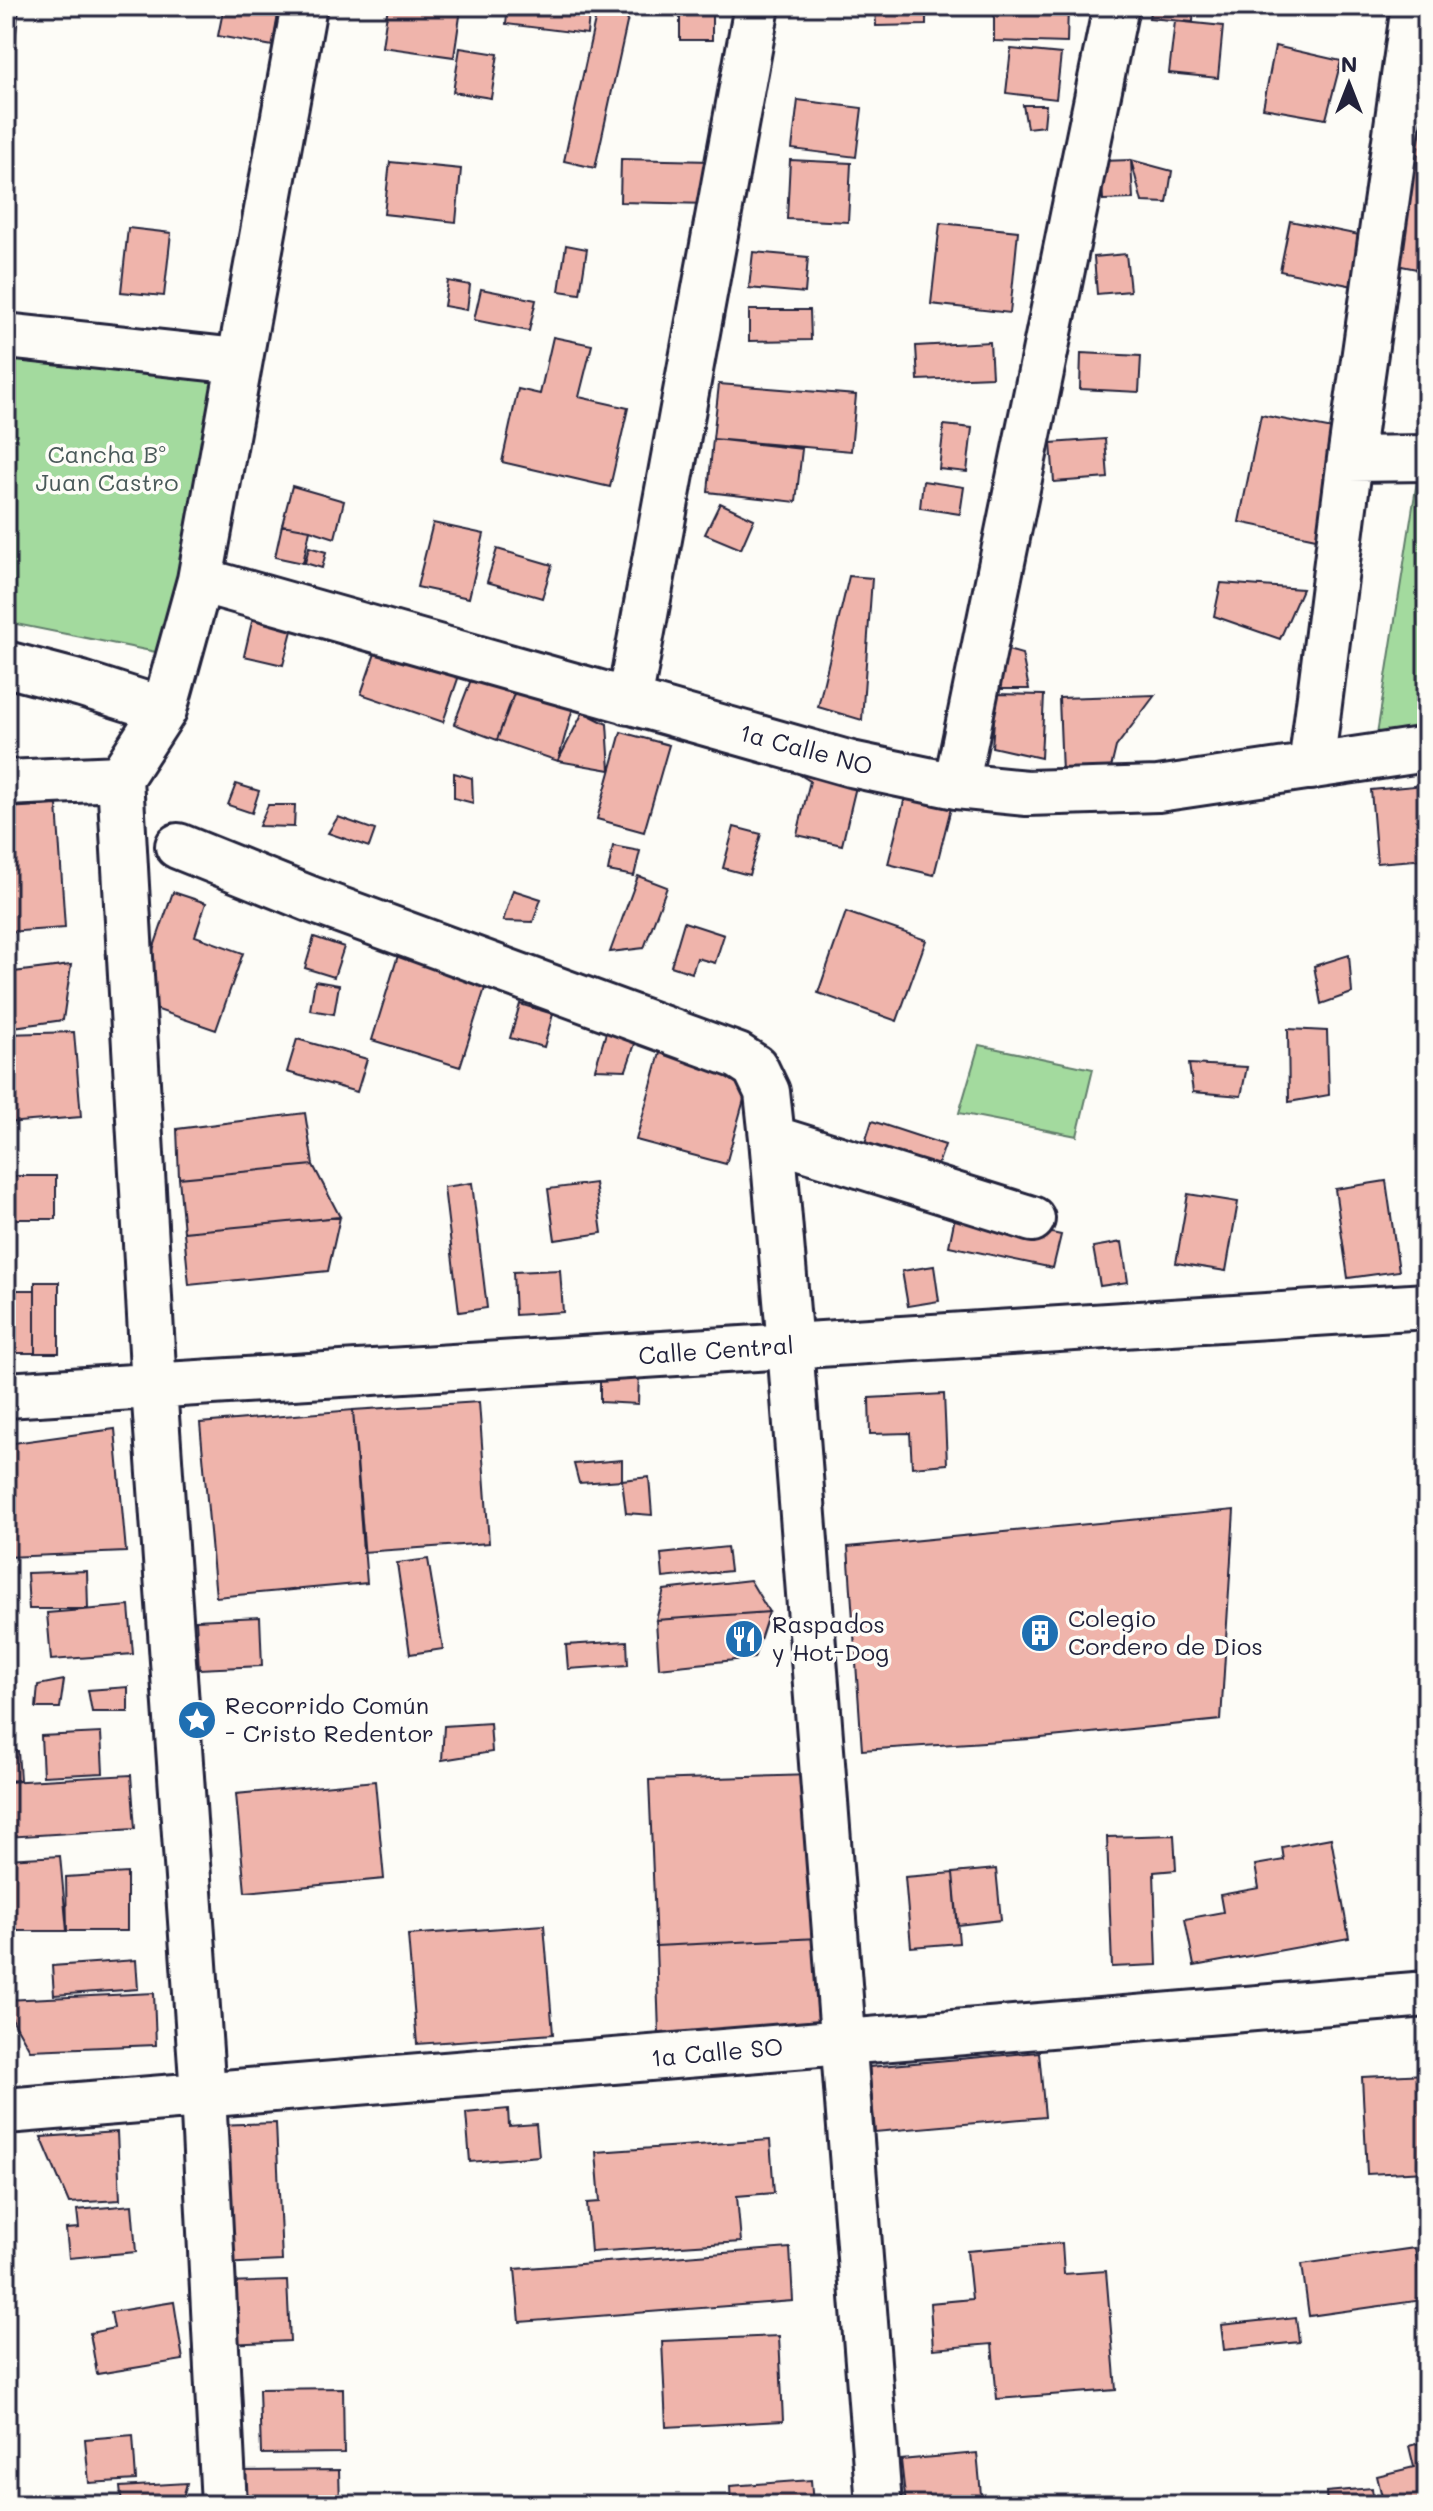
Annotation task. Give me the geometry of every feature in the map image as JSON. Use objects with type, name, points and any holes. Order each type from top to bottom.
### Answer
[{"type":"street","points":[[224,2505],[203,2094],[154,1387],[120,778],[164,710],[200,580],[304,6]]},
{"type":"street","points":[[629,702],[757,6]]},
{"type":"street","points":[[956,786],[1116,6]]},
{"type":"street","points":[[1311,767],[1350,459],[1410,154],[1414,6]]},
{"type":"street","points":[[6,336],[238,361]]},
{"type":"street","points":[[1350,459],[1427,458]]},
{"type":"street","name":"1a Calle NO","points":[[200,580],[851,764],[956,786],[1027,793],[1158,789],[1427,749]]},
{"type":"street","points":[[6,664],[164,710]]},
{"type":"street","points":[[6,783],[120,778]]},
{"type":"street","points":[[178,846],[310,899],[738,1056],[755,1067],[767,1092],[790,1346],[879,2505]]},
{"type":"street","points":[[772,1138],[1032,1219]]},
{"type":"street","name":"Calle Central","points":[[6,1395],[1427,1306]]},
{"type":"street","name":"1a Calle SO","points":[[6,2111],[1427,1994]]},
{"type":"green space","name":"Cancha Bº Juan Castro","points":[[6,354],[231,378],[166,654],[6,622]]},
{"type":"green space","points":[[1420,462],[1427,462],[1427,725],[1377,734]]},
{"type":"green space","points":[[979,1045],[1093,1069],[1077,1136],[959,1113]]},
{"type":"building","points":[[6,6],[19,6],[15,42],[6,41]]},
{"type":"building","points":[[224,6],[280,6],[273,46],[218,36]]},
{"type":"building","points":[[388,6],[461,9],[454,57],[382,47]]},
{"type":"building","points":[[508,6],[590,6],[587,34],[506,24]]},
{"type":"building","points":[[875,6],[926,6],[926,25],[876,26]]},
{"type":"building","points":[[994,6],[1068,6],[1067,43],[994,41]]},
{"type":"building","points":[[1151,6],[1194,6],[1193,22],[1149,18]]},
{"type":"building","points":[[1427,6],[1427,271],[1381,262]]},
{"type":"building","points":[[597,11],[628,18],[595,168],[564,161]]},
{"type":"building","points":[[680,13],[712,13],[712,40],[680,40]]},
{"type":"building","points":[[1175,21],[1223,26],[1218,78],[1169,73]]},
{"type":"building","points":[[1275,46],[1341,61],[1326,119],[1263,108]]},
{"type":"building","points":[[460,48],[498,54],[491,98],[453,92]]},
{"type":"building","points":[[1011,49],[1061,54],[1056,99],[1006,93]]},
{"type":"building","points":[[798,100],[862,108],[856,157],[792,149]]},
{"type":"building","points":[[1023,105],[1046,105],[1044,126],[1027,128]]},
{"type":"building","points":[[621,159],[711,161],[710,204],[620,202]]},
{"type":"building","points":[[790,160],[851,163],[848,222],[787,219]]},
{"type":"building","points":[[1131,160],[1133,199],[1103,200],[1101,161]]},
{"type":"building","points":[[1131,160],[1172,171],[1167,203],[1142,202]]},
{"type":"building","points":[[390,162],[461,169],[456,222],[384,214]]},
{"type":"building","points":[[1290,221],[1374,238],[1363,288],[1280,271]]},
{"type":"building","points":[[940,223],[1018,231],[1010,313],[931,304]]},
{"type":"building","points":[[128,228],[171,233],[164,296],[121,292]]},
{"type":"building","points":[[566,245],[587,249],[580,294],[559,291]]},
{"type":"building","points":[[753,252],[808,257],[805,293],[749,288]]},
{"type":"building","points":[[1126,254],[1130,291],[1097,294],[1094,257]]},
{"type":"building","points":[[448,281],[470,285],[467,310],[444,306]]},
{"type":"building","points":[[481,289],[536,300],[529,331],[474,320]]},
{"type":"building","points":[[749,310],[810,310],[811,340],[749,341]]},
{"type":"building","points":[[553,337],[592,345],[579,397],[628,408],[610,487],[502,462],[518,389],[540,394]]},
{"type":"building","points":[[990,342],[992,377],[918,380],[916,346]]},
{"type":"building","points":[[1081,353],[1141,356],[1139,392],[1080,389]]},
{"type":"building","points":[[719,384],[856,395],[851,451],[713,439]]},
{"type":"building","points":[[1261,415],[1338,430],[1316,538],[1239,522]]},
{"type":"building","points":[[944,425],[972,428],[967,472],[939,469]]},
{"type":"building","points":[[713,439],[802,449],[796,502],[708,492]]},
{"type":"building","points":[[1105,439],[1108,478],[1054,482],[1051,443]]},
{"type":"building","points":[[923,481],[964,487],[960,514],[920,508]]},
{"type":"building","points":[[292,486],[344,501],[335,538],[282,525]]},
{"type":"building","points":[[720,503],[754,519],[741,549],[705,534]]},
{"type":"building","points":[[433,523],[484,534],[469,598],[417,587]]},
{"type":"building","points":[[282,525],[310,530],[303,563],[275,557]]},
{"type":"building","points":[[309,547],[326,552],[322,568],[305,563]]},
{"type":"building","points":[[497,549],[552,565],[542,598],[487,582]]},
{"type":"building","points":[[849,576],[872,578],[862,720],[818,707]]},
{"type":"building","points":[[1221,583],[1302,589],[1280,639],[1214,616]]},
{"type":"building","points":[[254,613],[294,623],[283,665],[244,656]]},
{"type":"building","points":[[380,639],[462,667],[443,722],[361,694]]},
{"type":"building","points":[[997,647],[1022,654],[1029,689],[991,689]]},
{"type":"building","points":[[477,664],[519,680],[497,740],[454,724]]},
{"type":"building","points":[[519,680],[576,697],[558,761],[497,740]]},
{"type":"building","points":[[996,694],[1044,695],[1041,758],[992,747]]},
{"type":"building","points":[[1155,695],[1116,747],[1110,772],[1062,773],[1059,698]]},
{"type":"building","points":[[583,712],[607,724],[610,770],[558,761]]},
{"type":"building","points":[[621,732],[669,745],[644,832],[597,819]]},
{"type":"building","points":[[803,761],[859,774],[842,845],[797,835],[810,781],[797,773]]},
{"type":"building","points":[[454,773],[472,778],[473,803],[454,798]]},
{"type":"building","points":[[236,784],[259,791],[252,813],[228,805]]},
{"type":"building","points":[[1425,785],[1427,859],[1377,863],[1371,790]]},
{"type":"building","points":[[905,797],[951,808],[934,875],[888,864]]},
{"type":"building","points":[[57,805],[65,928],[6,932],[6,808]]},
{"type":"building","points":[[268,805],[295,805],[294,827],[259,826]]},
{"type":"building","points":[[338,817],[375,830],[369,847],[328,833]]},
{"type":"building","points":[[734,827],[761,834],[749,875],[723,868]]},
{"type":"building","points":[[613,846],[640,851],[634,876],[608,871]]},
{"type":"building","points":[[638,876],[667,887],[644,948],[610,952]]},
{"type":"building","points":[[513,890],[541,899],[533,922],[503,921]]},
{"type":"building","points":[[173,892],[206,903],[195,936],[243,953],[216,1030],[135,1002]]},
{"type":"building","points":[[846,912],[926,940],[897,1021],[818,993]]},
{"type":"building","points":[[684,922],[724,935],[715,963],[697,958],[692,973],[671,966]]},
{"type":"building","points":[[314,937],[344,947],[334,977],[305,968]]},
{"type":"building","points":[[403,939],[492,966],[460,1067],[372,1040]]},
{"type":"building","points":[[1349,955],[1352,993],[1321,1004],[1314,966]]},
{"type":"building","points":[[71,965],[63,1020],[6,1028],[6,973]]},
{"type":"building","points":[[315,981],[339,985],[334,1014],[310,1010]]},
{"type":"building","points":[[520,1004],[553,1014],[544,1047],[510,1038]]},
{"type":"building","points":[[608,1026],[638,1035],[626,1070],[595,1069]]},
{"type":"building","points":[[1288,1029],[1327,1031],[1329,1095],[1289,1102]]},
{"type":"building","points":[[74,1032],[81,1117],[6,1123],[6,1034]]},
{"type":"building","points":[[297,1039],[367,1059],[357,1092],[287,1072]]},
{"type":"building","points":[[663,1042],[753,1067],[726,1164],[636,1140]]},
{"type":"building","points":[[1189,1064],[1247,1067],[1241,1096],[1193,1092]]},
{"type":"building","points":[[305,1113],[313,1165],[179,1178],[177,1129]]},
{"type":"building","points":[[872,1121],[945,1145],[933,1179],[861,1155]]},
{"type":"building","points":[[313,1165],[340,1217],[184,1232],[179,1178]]},
{"type":"building","points":[[6,1176],[56,1176],[56,1219],[6,1219]]},
{"type":"building","points":[[1386,1181],[1399,1271],[1348,1278],[1335,1189]]},
{"type":"building","points":[[472,1183],[487,1308],[459,1312],[444,1187]]},
{"type":"building","points":[[595,1183],[602,1233],[555,1240],[548,1189]]},
{"type":"building","points":[[1188,1194],[1238,1202],[1226,1271],[1176,1263]]},
{"type":"building","points":[[956,1212],[1061,1235],[1053,1268],[949,1246]]},
{"type":"building","points":[[340,1217],[328,1271],[189,1285],[184,1232]]},
{"type":"building","points":[[1122,1242],[1128,1282],[1100,1286],[1093,1247]]},
{"type":"building","points":[[934,1266],[939,1301],[908,1306],[902,1271]]},
{"type":"building","points":[[560,1270],[563,1312],[515,1315],[513,1272]]},
{"type":"building","points":[[35,1282],[59,1282],[59,1353],[35,1353]]},
{"type":"building","points":[[6,1290],[35,1290],[35,1353],[6,1353]]},
{"type":"building","points":[[600,1369],[639,1372],[638,1404],[600,1402]]},
{"type":"building","points":[[944,1394],[947,1464],[912,1467],[910,1433],[870,1434],[869,1398]]},
{"type":"building","points":[[479,1402],[489,1543],[363,1552],[353,1410]]},
{"type":"building","points":[[353,1410],[367,1583],[216,1597],[200,1423]]},
{"type":"building","points":[[115,1429],[126,1552],[6,1557],[6,1444]]},
{"type":"building","points":[[622,1460],[622,1480],[579,1483],[574,1464]]},
{"type":"building","points":[[649,1477],[652,1515],[626,1513],[622,1480]]},
{"type":"building","name":"Colegio Cordero de Dios","points":[[1234,1510],[1221,1720],[1031,1739],[862,1750],[848,1547]]},
{"type":"building","points":[[727,1547],[730,1571],[663,1578],[661,1554]]},
{"type":"building","points":[[428,1559],[443,1649],[410,1654],[397,1563]]},
{"type":"building","points":[[87,1571],[88,1609],[29,1609],[27,1573]]},
{"type":"building","points":[[750,1580],[769,1612],[656,1620],[664,1590]]},
{"type":"building","points":[[129,1606],[133,1654],[51,1660],[47,1613]]},
{"type":"building","points":[[769,1612],[754,1658],[659,1668],[656,1620]]},
{"type":"building","points":[[260,1617],[262,1666],[199,1669],[196,1620]]},
{"type":"building","points":[[627,1641],[628,1665],[568,1669],[566,1645]]},
{"type":"building","points":[[64,1680],[60,1708],[36,1708],[38,1685]]},
{"type":"building","points":[[128,1687],[128,1712],[92,1712],[88,1690]]},
{"type":"building","points":[[490,1723],[492,1752],[442,1760],[444,1726]]},
{"type":"building","points":[[101,1733],[103,1773],[43,1776],[41,1736]]},
{"type":"building","points":[[18,1751],[20,1780],[6,1781],[6,1752]]},
{"type":"building","points":[[131,1775],[135,1829],[6,1837],[6,1782]]},
{"type":"building","points":[[812,1775],[818,1938],[656,1946],[649,1780]]},
{"type":"building","points":[[375,1781],[384,1879],[245,1892],[236,1794]]},
{"type":"building","points":[[1174,1835],[1176,1870],[1154,1872],[1157,1965],[1112,1967],[1107,1837]]},
{"type":"building","points":[[1331,1838],[1349,1938],[1194,1966],[1185,1919],[1223,1912],[1220,1895],[1259,1888],[1255,1865],[1284,1860],[1282,1847]]},
{"type":"building","points":[[60,1856],[67,1931],[6,1931],[6,1859]]},
{"type":"building","points":[[996,1869],[1001,1920],[958,1925],[953,1873]]},
{"type":"building","points":[[127,1873],[127,1931],[67,1931],[66,1877]]},
{"type":"building","points":[[953,1873],[959,1943],[911,1947],[905,1877]]},
{"type":"building","points":[[544,1925],[553,2034],[417,2044],[408,1935]]},
{"type":"building","points":[[818,1938],[823,2026],[659,2034],[656,1946]]},
{"type":"building","points":[[136,1960],[138,1989],[54,1995],[52,1966]]},
{"type":"building","points":[[154,1993],[156,2045],[30,2050],[6,2008],[6,2000]]},
{"type":"building","points":[[1039,2052],[1045,2117],[875,2132],[869,2067]]},
{"type":"building","points":[[1427,2074],[1427,2171],[1367,2174],[1362,2077]]},
{"type":"building","points":[[508,2109],[509,2126],[536,2124],[539,2156],[470,2162],[466,2113]]},
{"type":"building","points":[[276,2123],[282,2261],[222,2264],[217,2125]]},
{"type":"building","points":[[117,2132],[120,2200],[69,2203],[41,2137]]},
{"type":"building","points":[[770,2140],[774,2193],[737,2196],[741,2242],[591,2252],[587,2203],[600,2202],[596,2152]]},
{"type":"building","points":[[132,2205],[136,2252],[69,2258],[66,2229],[79,2228],[77,2210]]},
{"type":"building","points":[[1062,2243],[1064,2274],[1106,2271],[1116,2390],[997,2399],[992,2344],[933,2349],[930,2303],[972,2299],[967,2251]]},
{"type":"building","points":[[790,2248],[793,2301],[520,2322],[515,2269]]},
{"type":"building","points":[[1415,2248],[1423,2300],[1309,2316],[1302,2264]]},
{"type":"building","points":[[287,2281],[290,2341],[227,2344],[225,2283]]},
{"type":"building","points":[[174,2302],[183,2360],[97,2374],[90,2333],[114,2328],[111,2312]]},
{"type":"building","points":[[1296,2317],[1299,2342],[1224,2350],[1221,2325]]},
{"type":"building","points":[[779,2336],[783,2421],[666,2427],[662,2341]]},
{"type":"building","points":[[343,2388],[344,2453],[261,2454],[259,2389]]},
{"type":"building","points":[[133,2435],[136,2480],[89,2483],[85,2439]]},
{"type":"building","points":[[1427,2441],[1427,2505],[1384,2505],[1377,2476],[1414,2467],[1409,2446]]},
{"type":"building","points":[[977,2453],[982,2505],[906,2505],[901,2460]]},
{"type":"building","points":[[339,2470],[340,2505],[236,2505],[236,2471]]},
{"type":"building","points":[[811,2480],[813,2505],[731,2505],[730,2486]]},
{"type":"building","points":[[187,2483],[181,2505],[122,2505],[120,2487]]},
{"type":"building","points":[[1372,2488],[1374,2505],[1327,2505],[1326,2492]]},
{"type":"building","points":[[1138,2496],[1139,2505],[1101,2505],[1100,2499]]},
{"type":"place","name":"Colegio Cordero de Dios","points":[[1040,1633]]},
{"type":"place","name":"Raspados y Hot-Dog","points":[[744,1639]]},
{"type":"place","name":"Recorrido Común - Cristo Redentor","points":[[197,1720]]}]
